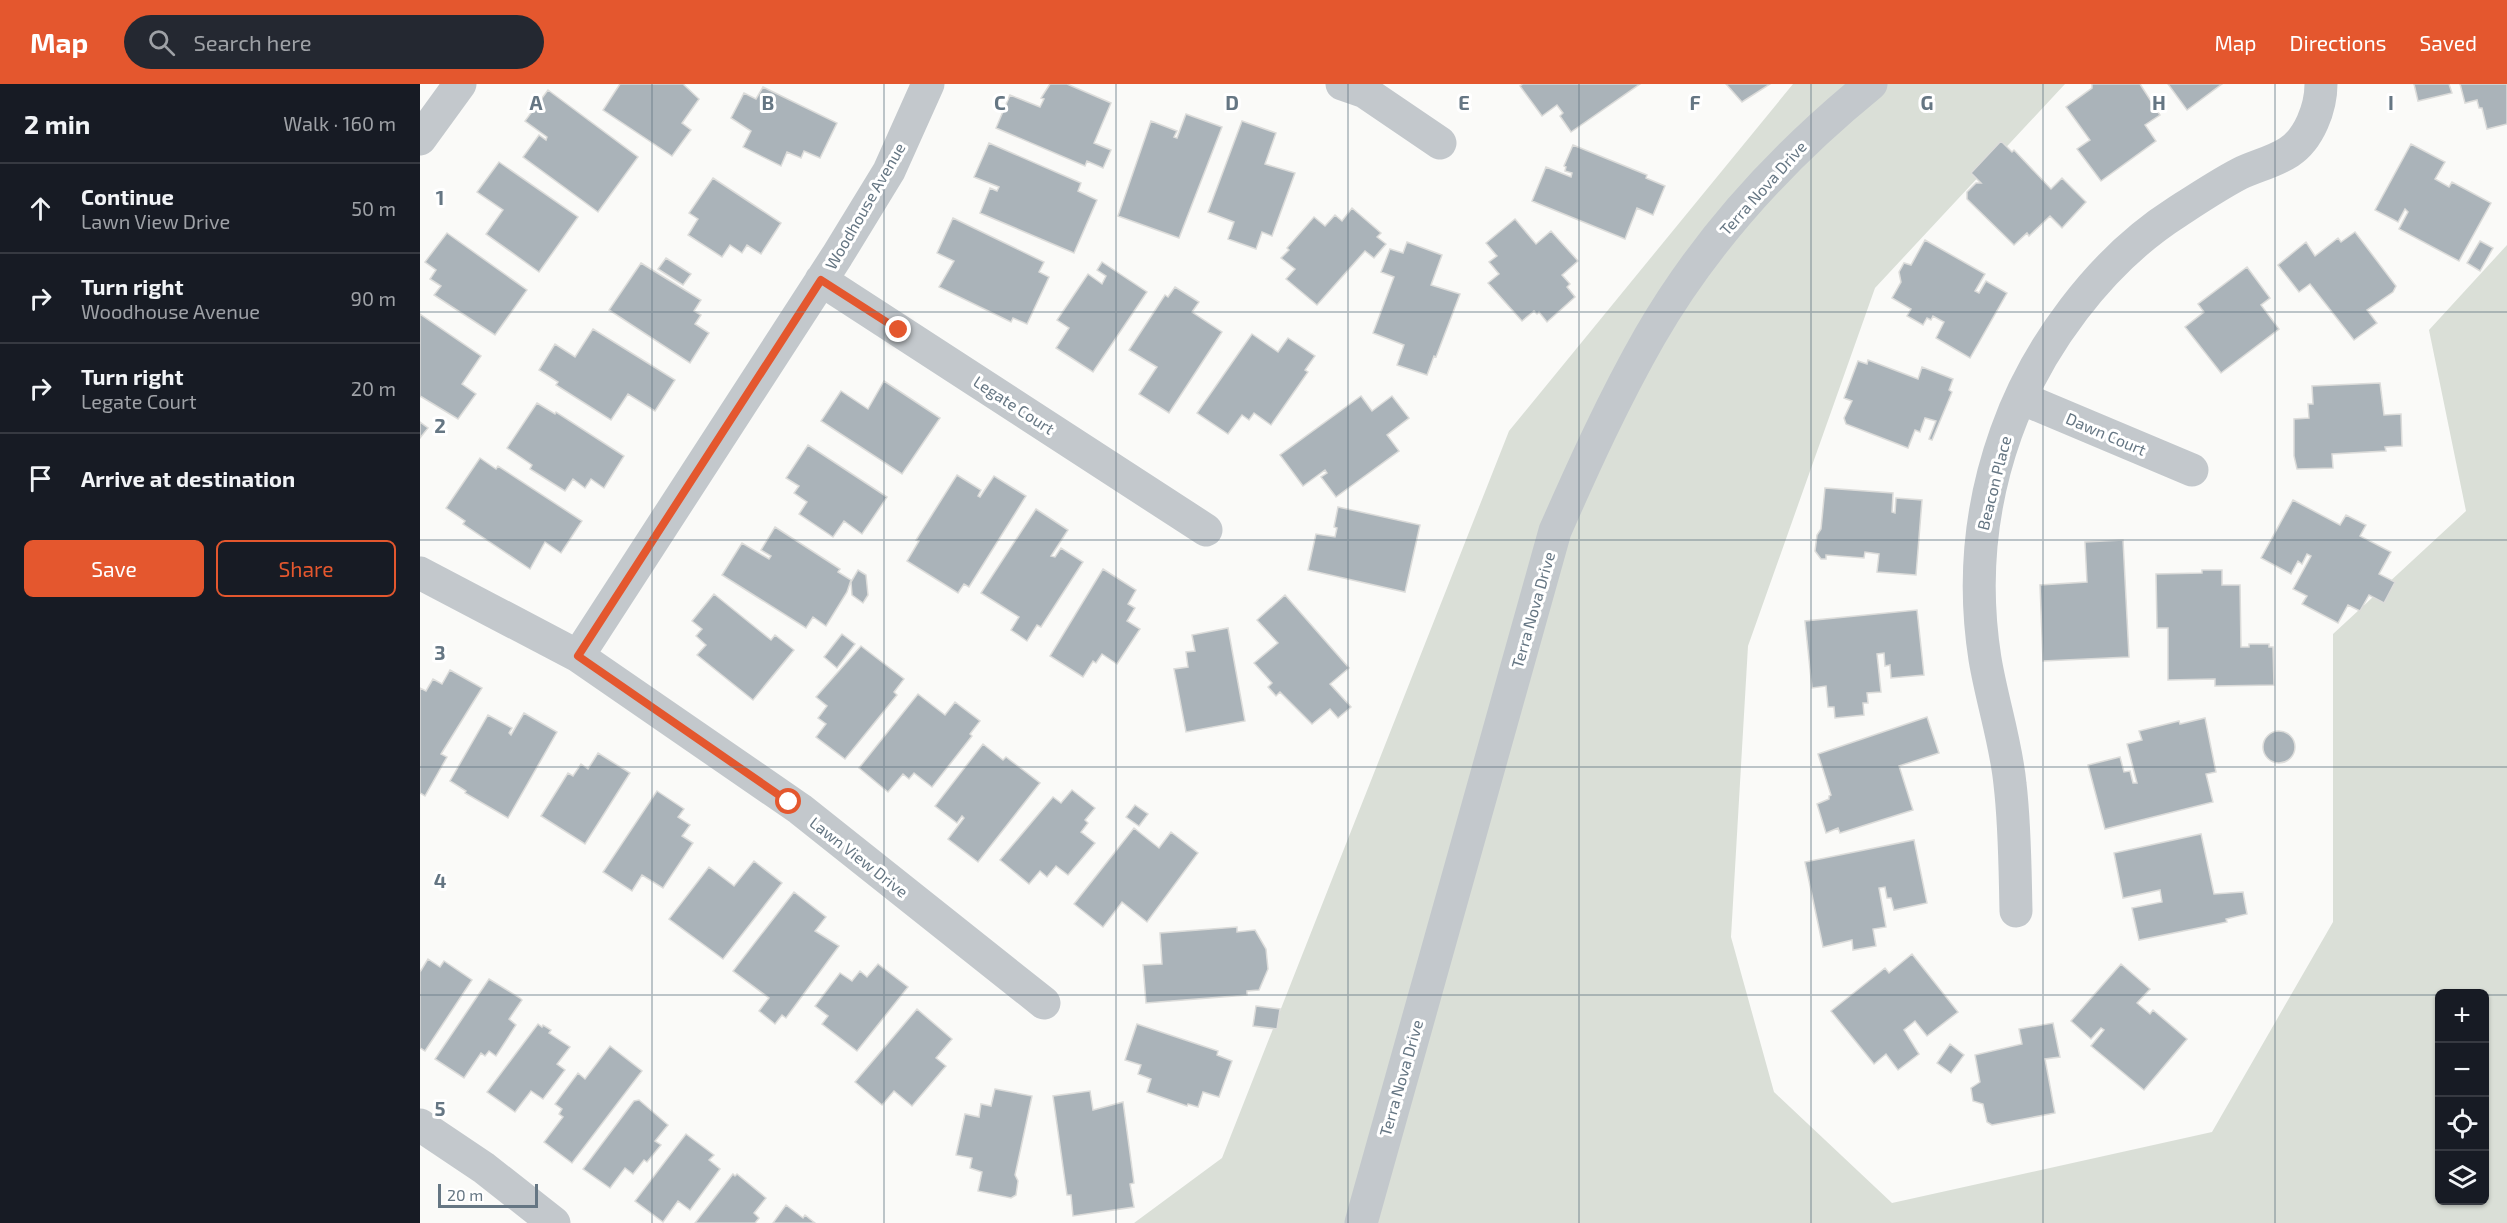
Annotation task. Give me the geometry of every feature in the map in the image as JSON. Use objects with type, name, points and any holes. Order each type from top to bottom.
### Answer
[{"type":"street","points":[[420,139],[460,84]]},
{"type":"street","name":"Woodhouse Avenue","points":[[578,656],[889,171],[928,84]]},
{"type":"street","points":[[1342,84],[1365,92],[1440,143]]},
{"type":"street","name":"Terra Nova Drive","points":[[1361,1223],[1555,531],[1601,426],[1652,334],[1723,231],[1800,146],[1871,84]]},
{"type":"street","name":"Beacon Place","points":[[2016,911],[2010,783],[1985,660],[1979,581],[1983,520],[1995,466],[2020,398],[2067,320],[2110,269],[2176,213],[2238,174],[2289,152],[2304,137],[2314,118],[2321,84]]},
{"type":"street","name":"Legate Court","points":[[821,280],[1206,530]]},
{"type":"street","name":"Dawn Court","points":[[2020,398],[2192,470]]},
{"type":"street","name":"Lawn View Drive","points":[[420,573],[578,656],[800,809],[1044,1003]]},
{"type":"street","points":[[420,1125],[484,1168],[554,1223]]},
{"type":"shaded area","points":[[1793,84],[2065,84],[1875,288],[1748,646],[1731,937],[1774,1092],[1892,1203],[2212,1132],[2333,922],[2333,634],[2466,511],[2429,330],[2507,245],[2507,1223],[1134,1223],[1222,1158],[1509,431]]},
{"type":"building","points":[[620,84],[683,84],[699,99],[682,123],[691,130],[672,156],[603,110]]},
{"type":"building","points":[[1050,84],[1067,84],[1111,103],[1094,143],[1111,150],[1103,168],[1087,161],[1085,166],[996,128],[1010,95],[1040,107],[1044,99],[1041,98]]},
{"type":"building","points":[[1523,84],[1640,84],[1571,132],[1560,116],[1563,113],[1557,105],[1542,116],[1520,86]]},
{"type":"building","points":[[1726,84],[1770,84],[1742,102]]},
{"type":"building","points":[[2092,84],[2140,84],[2160,115],[2145,125],[2156,141],[2101,181],[2077,149],[2090,140],[2066,107],[2092,88]]},
{"type":"building","points":[[2168,84],[2222,84],[2187,110]]},
{"type":"building","points":[[2414,84],[2449,84],[2452,93],[2418,101]]},
{"type":"building","points":[[2460,84],[2507,84],[2507,124],[2487,129],[2482,108],[2479,108],[2477,100],[2465,103]]},
{"type":"building","points":[[763,87],[837,123],[820,158],[804,151],[801,158],[787,152],[781,166],[743,147],[751,131],[731,118],[744,93],[756,99]]},
{"type":"building","points":[[548,90],[638,157],[598,212],[523,157],[539,135],[546,140],[547,137],[525,121]]},
{"type":"building","points":[[1186,114],[1222,127],[1179,238],[1118,216],[1151,121],[1177,131],[1174,137],[1177,138]]},
{"type":"building","points":[[1242,121],[1276,133],[1265,164],[1295,173],[1272,236],[1262,232],[1256,249],[1228,239],[1234,222],[1208,212]]},
{"type":"building","points":[[2001,141],[2012,152],[2014,150],[2051,189],[2062,178],[2086,202],[2062,228],[2050,216],[2029,236],[2027,233],[2014,245],[1967,199],[1967,192],[1976,183],[1981,183],[1971,173]]},
{"type":"building","points":[[989,143],[1081,183],[1078,191],[1097,200],[1074,253],[980,213],[990,188],[997,191],[999,187],[974,177]]},
{"type":"building","points":[[2411,144],[2445,162],[2435,179],[2449,187],[2452,182],[2491,203],[2459,261],[2399,229],[2408,212],[2405,209],[2398,222],[2375,210]]},
{"type":"building","points":[[1573,145],[1647,175],[1646,178],[1665,186],[1653,215],[1637,208],[1625,239],[1532,201],[1546,167],[1571,177],[1572,173],[1565,171],[1564,166]]},
{"type":"building","points":[[499,162],[578,217],[539,272],[486,234],[503,210],[477,192]]},
{"type":"building","points":[[713,178],[781,223],[761,254],[747,245],[742,253],[730,245],[722,257],[688,235],[698,219],[689,213]]},
{"type":"building","points":[[1352,208],[1381,233],[1377,237],[1386,244],[1374,258],[1365,251],[1317,305],[1286,279],[1295,269],[1281,258],[1314,217],[1325,226],[1335,215],[1342,221]]},
{"type":"building","points":[[953,218],[1044,262],[1039,272],[1049,277],[1027,324],[1013,318],[1011,322],[939,287],[954,261],[937,253]]},
{"type":"building","points":[[1515,219],[1536,244],[1551,231],[1578,261],[1562,275],[1570,284],[1567,287],[1575,297],[1547,322],[1539,312],[1537,314],[1534,311],[1522,321],[1488,283],[1499,274],[1489,262],[1497,256],[1486,243]]},
{"type":"building","points":[[2355,232],[2396,286],[2393,292],[2367,310],[2377,323],[2354,340],[2310,284],[2299,292],[2278,265],[2306,242],[2315,256],[2338,238],[2341,242]]},
{"type":"building","points":[[447,233],[527,290],[495,335],[434,295],[441,286],[430,279],[436,270],[425,262]]},
{"type":"building","points":[[1925,240],[1985,274],[1975,291],[1979,293],[1986,281],[2007,293],[1970,358],[1936,338],[1944,322],[1933,316],[1931,320],[1927,318],[1923,325],[1907,316],[1911,309],[1892,298],[1901,282],[1899,272],[1904,263],[1911,265]]},
{"type":"building","points":[[2480,241],[2493,248],[2480,271],[2467,263]]},
{"type":"building","points":[[1407,242],[1442,255],[1431,285],[1460,294],[1427,375],[1397,365],[1404,345],[1373,333],[1394,277],[1381,272],[1390,249],[1403,253]]},
{"type":"building","points":[[666,258],[691,274],[683,285],[658,269]]},
{"type":"building","points":[[1102,262],[1147,292],[1093,372],[1056,348],[1069,328],[1057,320],[1088,274],[1102,284],[1106,276],[1097,270]]},
{"type":"building","points":[[641,263],[701,300],[694,311],[701,315],[695,324],[709,333],[690,363],[609,310]]},
{"type":"building","points":[[2247,267],[2270,298],[2261,305],[2279,329],[2221,373],[2185,327],[2204,312],[2198,304]]},
{"type":"building","points":[[1175,287],[1199,302],[1192,312],[1222,332],[1169,413],[1139,394],[1157,367],[1129,350],[1165,295],[1168,297]]},
{"type":"building","points":[[420,314],[481,356],[462,384],[476,394],[458,419],[420,396]]},
{"type":"building","points":[[593,329],[675,380],[655,411],[628,394],[611,420],[556,385],[558,382],[539,370],[555,344],[575,357]]},
{"type":"building","points":[[1252,334],[1278,352],[1288,338],[1315,356],[1305,370],[1308,372],[1271,425],[1254,413],[1249,420],[1242,415],[1228,434],[1197,413]]},
{"type":"building","points":[[1868,360],[1918,379],[1922,367],[1953,379],[1949,390],[1952,392],[1932,440],[1929,439],[1936,421],[1925,418],[1920,432],[1915,430],[1908,448],[1846,424],[1844,418],[1852,401],[1844,398],[1858,361],[1867,364]]},
{"type":"building","points":[[884,381],[940,418],[902,474],[821,421],[841,391],[868,409]]},
{"type":"building","points":[[2380,383],[2384,415],[2401,414],[2402,446],[2385,447],[2386,451],[2332,454],[2333,468],[2297,469],[2294,456],[2294,419],[2309,418],[2308,404],[2313,404],[2312,386]]},
{"type":"building","points":[[1361,396],[1372,411],[1392,396],[1409,418],[1387,435],[1399,451],[1336,497],[1321,477],[1327,473],[1325,470],[1303,486],[1280,455]]},
{"type":"building","points":[[537,403],[555,414],[556,412],[624,456],[604,488],[591,479],[585,488],[573,479],[565,491],[530,469],[532,465],[507,448]]},
{"type":"building","points":[[420,422],[428,428],[420,438]]},
{"type":"building","points":[[808,445],[887,497],[862,534],[844,521],[833,537],[799,514],[807,502],[794,493],[799,486],[786,478]]},
{"type":"building","points":[[480,458],[496,469],[498,466],[582,521],[561,553],[545,542],[530,569],[463,524],[465,521],[446,508]]},
{"type":"building","points":[[957,475],[981,490],[978,496],[980,497],[994,476],[1026,496],[969,587],[964,584],[958,593],[907,561],[919,541],[916,540]]},
{"type":"building","points":[[1825,488],[1893,493],[1892,512],[1895,513],[1896,498],[1922,500],[1916,575],[1877,572],[1879,554],[1865,552],[1864,558],[1826,555],[1826,559],[1821,559],[1815,551],[1817,535],[1821,529]]},
{"type":"building","points":[[2293,500],[2340,525],[2346,515],[2366,525],[2360,536],[2391,552],[2379,574],[2395,582],[2384,603],[2369,595],[2360,611],[2348,605],[2338,623],[2302,604],[2307,596],[2293,589],[2311,556],[2307,554],[2302,564],[2298,561],[2291,574],[2261,558]]},
{"type":"building","points":[[1338,507],[1420,525],[1405,592],[1308,570],[1316,534],[1335,537],[1337,528],[1334,527]]},
{"type":"building","points":[[1036,509],[1068,530],[1051,556],[1055,557],[1061,548],[1083,562],[1041,627],[1037,625],[1027,641],[1011,630],[1019,617],[981,593]]},
{"type":"building","points":[[775,527],[840,569],[838,572],[851,580],[847,592],[826,626],[813,617],[806,628],[722,575],[742,543],[769,559],[771,556],[761,550]]},
{"type":"building","points":[[2123,540],[2129,657],[2043,661],[2040,585],[2087,582],[2085,542]]},
{"type":"building","points":[[1103,569],[1136,590],[1128,604],[1135,608],[1127,621],[1140,629],[1117,664],[1102,654],[1096,663],[1093,661],[1083,677],[1050,656]]},
{"type":"building","points":[[858,570],[866,575],[868,595],[863,603],[852,595],[851,582]]},
{"type":"building","points":[[2202,570],[2222,570],[2222,585],[2240,585],[2241,647],[2249,647],[2249,644],[2269,644],[2269,647],[2273,647],[2274,685],[2215,686],[2215,679],[2168,680],[2168,628],[2157,628],[2156,574],[2202,573]]},
{"type":"building","points":[[714,594],[771,640],[775,635],[794,650],[753,700],[697,655],[706,645],[696,636],[702,629],[692,621]]},
{"type":"building","points":[[1285,595],[1349,668],[1330,684],[1351,707],[1338,718],[1330,709],[1312,724],[1280,692],[1276,696],[1268,687],[1272,683],[1254,663],[1278,643],[1257,620]]},
{"type":"building","points":[[1917,610],[1924,675],[1891,678],[1890,665],[1885,666],[1884,653],[1877,654],[1881,692],[1867,693],[1868,703],[1863,703],[1864,715],[1835,718],[1834,707],[1828,707],[1826,686],[1812,688],[1805,621]]},
{"type":"building","points":[[1228,628],[1245,721],[1186,732],[1174,669],[1188,667],[1186,652],[1195,651],[1192,635]]},
{"type":"building","points":[[842,634],[855,644],[837,668],[824,657]]},
{"type":"building","points":[[861,646],[904,679],[894,692],[897,695],[845,759],[816,737],[826,724],[818,718],[827,706],[816,697]]},
{"type":"building","points":[[450,670],[482,688],[441,754],[447,757],[425,796],[420,793],[420,688],[426,691],[433,679],[442,684]]},
{"type":"building","points":[[918,694],[945,715],[955,702],[980,721],[970,734],[972,736],[932,787],[914,773],[909,779],[903,774],[888,792],[859,768]]},
{"type":"building","points":[[524,713],[557,732],[508,818],[465,793],[466,791],[450,781],[488,715],[512,728],[509,733],[511,735]]},
{"type":"building","points":[[1927,717],[1939,753],[1899,766],[1913,810],[1840,833],[1838,828],[1826,833],[1817,804],[1829,799],[1831,795],[1818,754]]},
{"type":"building","points":[[2205,718],[2216,772],[2206,774],[2213,802],[2105,829],[2088,765],[2120,757],[2124,772],[2130,771],[2133,783],[2137,783],[2127,744],[2142,740],[2139,731],[2179,721],[2180,724]]},
{"type":"building","points":[[2279,731],[2290,736],[2295,747],[2290,758],[2279,763],[2268,758],[2263,747],[2268,736]]},
{"type":"building","points":[[983,744],[1003,760],[1006,757],[1040,783],[978,862],[948,839],[964,818],[962,816],[957,823],[935,806]]},
{"type":"building","points":[[598,753],[630,773],[585,844],[541,816],[568,773],[573,776],[581,764],[588,769]]},
{"type":"building","points":[[1072,790],[1095,808],[1085,820],[1088,823],[1081,832],[1095,843],[1068,875],[1056,866],[1047,877],[1040,871],[1029,884],[1000,860],[1053,797],[1061,803]]},
{"type":"building","points":[[657,791],[684,809],[678,817],[690,825],[682,836],[693,843],[663,888],[642,875],[632,891],[603,872]]},
{"type":"building","points":[[1135,805],[1148,814],[1139,826],[1126,817]]},
{"type":"building","points":[[1134,828],[1159,848],[1171,832],[1198,853],[1147,922],[1122,902],[1103,927],[1074,904]]},
{"type":"building","points":[[2201,834],[2214,894],[2243,892],[2247,914],[2226,919],[2227,922],[2139,940],[2132,908],[2162,902],[2160,890],[2123,898],[2114,853]]},
{"type":"building","points":[[1914,840],[1927,903],[1894,910],[1891,898],[1887,898],[1885,887],[1879,888],[1886,927],[1873,929],[1876,946],[1853,950],[1852,940],[1823,947],[1805,862]]},
{"type":"building","points":[[754,861],[782,883],[723,959],[669,919],[709,867],[734,886]]},
{"type":"building","points":[[794,892],[826,917],[815,931],[839,946],[786,1018],[782,1015],[775,1024],[759,1011],[769,998],[733,971]]},
{"type":"building","points":[[1237,927],[1237,932],[1255,930],[1266,949],[1268,969],[1259,990],[1247,991],[1247,995],[1146,1003],[1143,965],[1162,964],[1160,933]]},
{"type":"building","points":[[1912,954],[1958,1012],[1927,1036],[1915,1021],[1904,1030],[1919,1054],[1898,1070],[1886,1054],[1874,1064],[1831,1011],[1885,968],[1889,973]]},
{"type":"building","points":[[428,959],[440,967],[444,961],[472,980],[425,1051],[420,1048],[420,972]]},
{"type":"building","points":[[878,964],[908,987],[857,1051],[822,1024],[828,1016],[815,1006],[840,973],[852,981],[860,971],[867,977]]},
{"type":"building","points":[[2121,964],[2150,989],[2137,1003],[2150,1014],[2153,1010],[2187,1039],[2144,1090],[2091,1046],[2104,1030],[2101,1028],[2091,1039],[2071,1021]]},
{"type":"building","points":[[489,979],[522,1000],[509,1019],[516,1025],[496,1056],[489,1051],[485,1056],[481,1053],[464,1078],[435,1059]]},
{"type":"building","points":[[1256,1006],[1280,1009],[1277,1029],[1253,1026]]},
{"type":"building","points":[[917,1009],[952,1039],[936,1058],[946,1066],[912,1106],[894,1091],[882,1105],[855,1082]]},
{"type":"building","points":[[2053,1023],[2060,1057],[2045,1059],[2055,1113],[1992,1125],[1987,1122],[1983,1104],[1973,1101],[1971,1088],[1980,1082],[1975,1055],[2022,1044],[2019,1029]]},
{"type":"building","points":[[538,1024],[551,1030],[549,1033],[570,1047],[557,1064],[565,1070],[543,1099],[531,1091],[515,1112],[487,1092]]},
{"type":"building","points":[[1137,1024],[1218,1051],[1217,1055],[1232,1061],[1219,1097],[1203,1092],[1198,1107],[1188,1104],[1187,1106],[1147,1092],[1151,1079],[1138,1074],[1141,1065],[1125,1060]]},
{"type":"building","points":[[1950,1044],[1964,1055],[1951,1073],[1937,1063]]},
{"type":"building","points":[[610,1046],[642,1071],[572,1163],[544,1142],[563,1117],[559,1114],[562,1109],[555,1104],[578,1073],[585,1079]]},
{"type":"building","points":[[995,1089],[1032,1096],[1015,1175],[1018,1181],[1016,1195],[1011,1198],[978,1191],[982,1172],[970,1168],[972,1158],[956,1155],[965,1114],[979,1117],[981,1104],[991,1106]]},
{"type":"building","points":[[1090,1091],[1093,1110],[1123,1102],[1134,1183],[1130,1184],[1134,1207],[1073,1216],[1071,1195],[1067,1195],[1053,1096]]},
{"type":"building","points":[[639,1100],[668,1125],[655,1141],[661,1145],[647,1162],[644,1160],[633,1174],[625,1168],[610,1188],[583,1169],[634,1101]]},
{"type":"building","points":[[686,1134],[714,1155],[709,1160],[720,1169],[690,1210],[678,1201],[663,1222],[635,1201]]},
{"type":"building","points":[[733,1174],[735,1176],[737,1174],[766,1198],[754,1213],[759,1218],[755,1223],[695,1223]]},
{"type":"building","points":[[786,1205],[803,1218],[805,1215],[815,1223],[773,1223]]},
{"type":"route","points":[[789,802],[578,656],[821,280],[899,330]]}]
